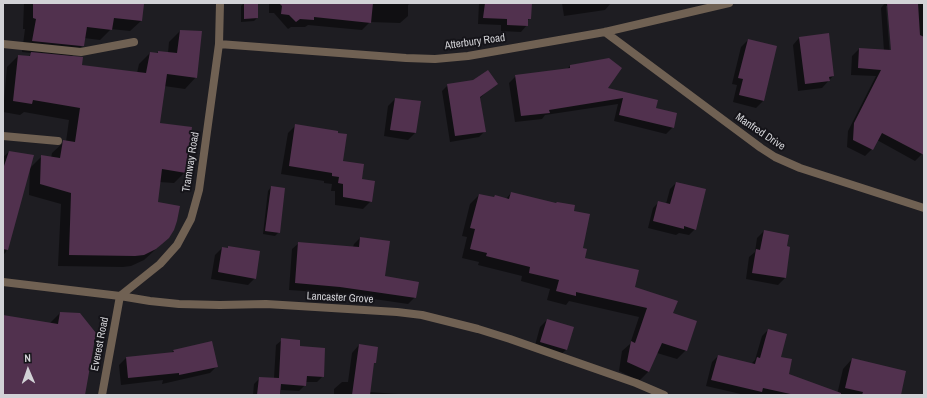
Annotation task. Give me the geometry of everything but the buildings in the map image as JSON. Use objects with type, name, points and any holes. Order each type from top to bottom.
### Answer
[{"type":"street","name":"Tramway Road","points":[[120,296],[160,264],[173,250],[192,218],[199,190],[220,44],[220,3]]},
{"type":"street","name":"Atterbury Road","points":[[220,44],[435,59],[468,56],[605,32],[729,3]]},
{"type":"street","name":"Manfred Drive","points":[[605,32],[754,143],[775,156],[800,168],[924,208]]},
{"type":"street","points":[[3,44],[81,52],[134,42]]},
{"type":"street","points":[[3,136],[58,141]]},
{"type":"street","name":"Lancaster Grove","points":[[3,282],[179,304],[266,304],[397,312],[422,315],[504,337],[636,383],[664,395]]},
{"type":"street","name":"Everest Road","points":[[102,395],[120,296]]}]
